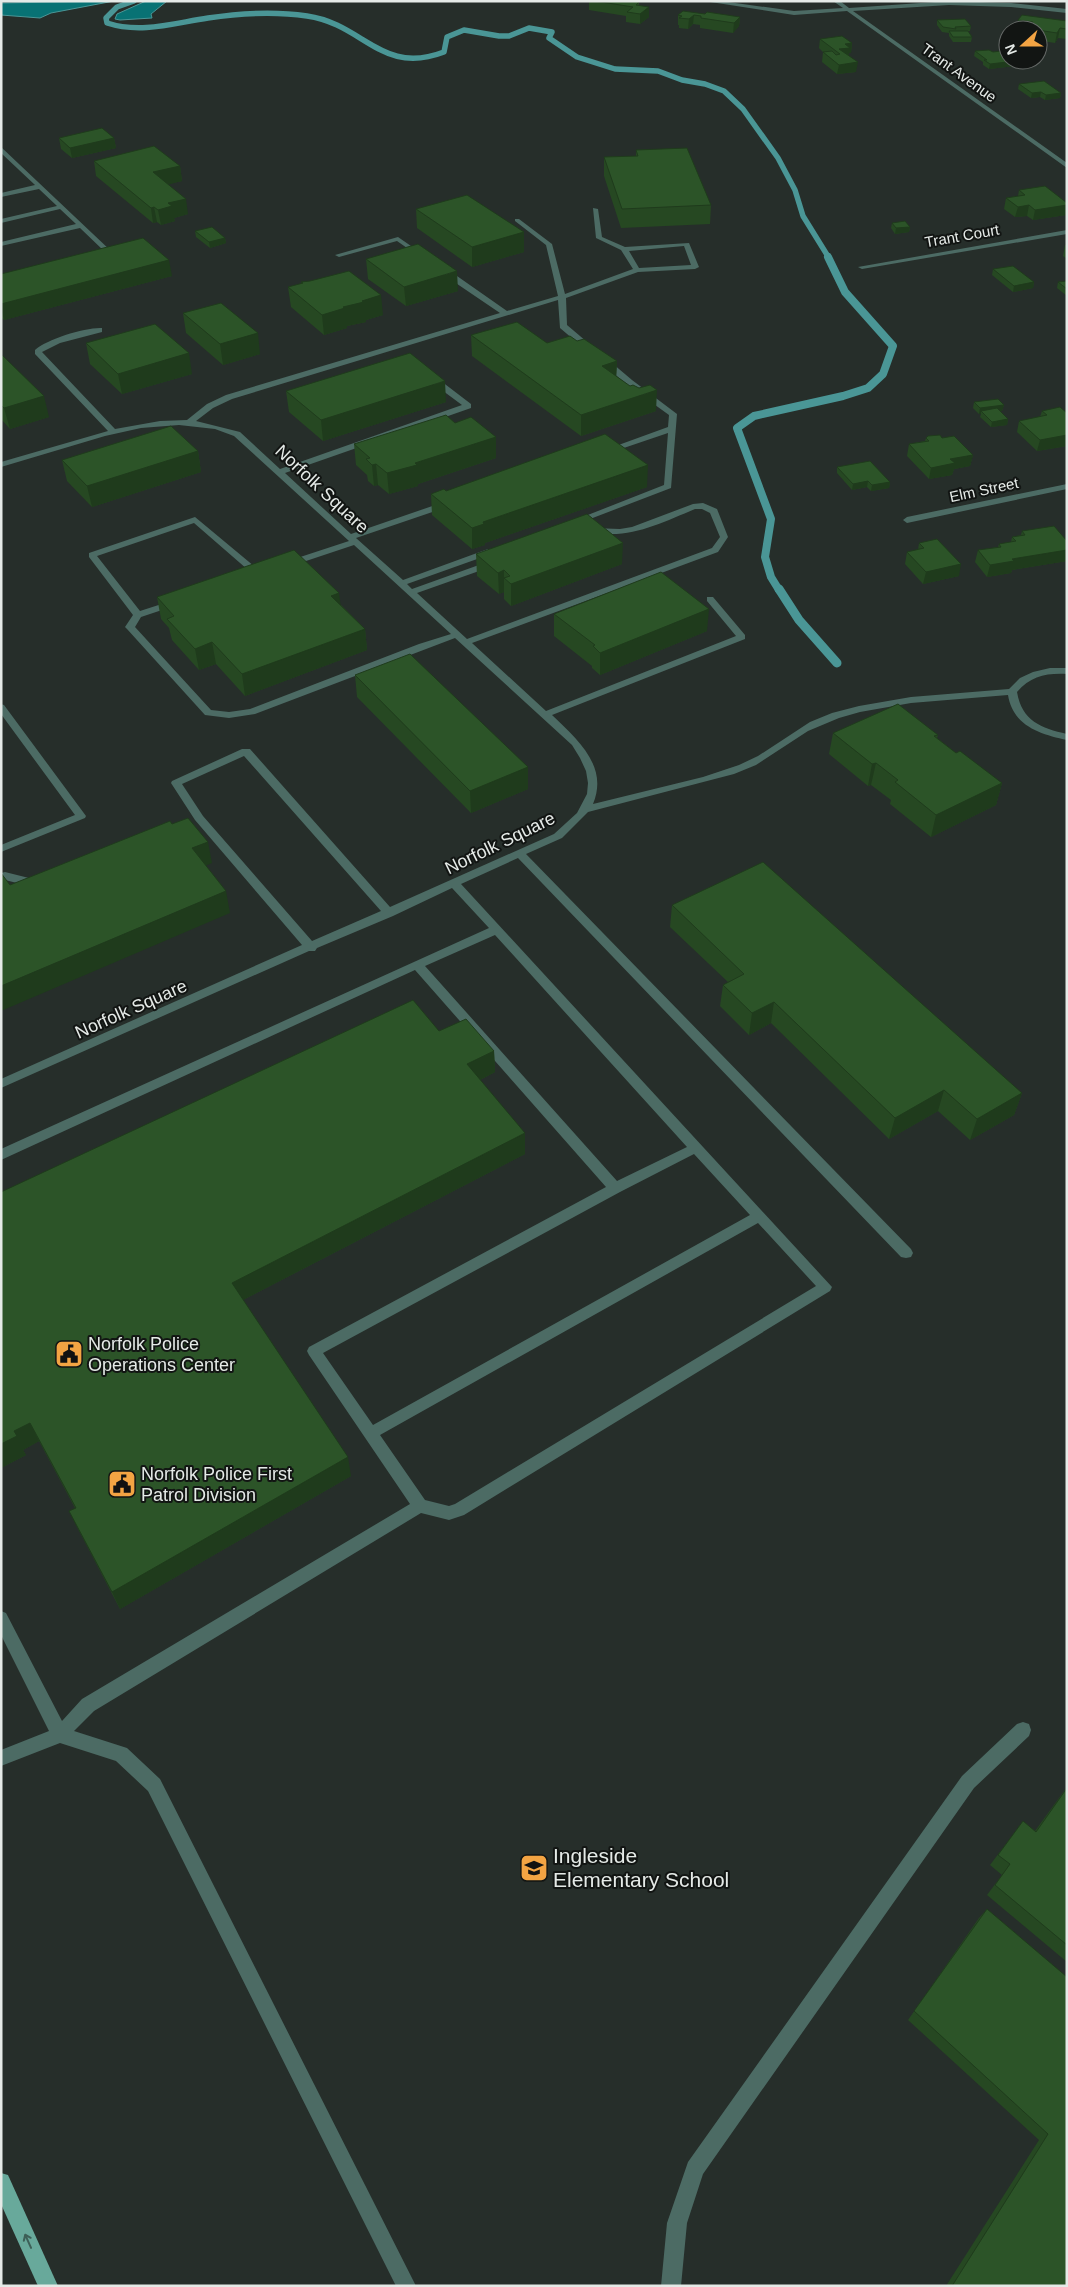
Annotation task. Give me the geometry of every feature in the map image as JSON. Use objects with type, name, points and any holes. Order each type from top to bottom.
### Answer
[{"type":"main road","points":[[1,2182],[48,2286]]},
{"type":"street","points":[[707,1],[794,13],[949,3],[1012,5],[1067,11]]},
{"type":"street","name":"Trant Avenue","points":[[836,1],[1067,166]]},
{"type":"street","points":[[1,149],[109,252],[91,256]]},
{"type":"street","points":[[1,164],[15,161]]},
{"type":"street","points":[[1,196],[41,186]]},
{"type":"street","points":[[1,221],[62,207]]},
{"type":"street","points":[[190,422],[210,406],[229,397],[390,347],[562,298],[637,270],[695,267],[687,244],[624,249],[599,238],[595,209]]},
{"type":"street","points":[[518,220],[549,244],[562,298],[563,326],[629,382],[673,414],[668,486],[564,525]]},
{"type":"street","points":[[1,244],[82,225]]},
{"type":"street","name":"Trant Court","points":[[862,267],[1067,232]]},
{"type":"street","points":[[339,256],[398,239],[429,260]]},
{"type":"street","points":[[624,249],[637,270]]},
{"type":"street","points":[[436,266],[506,313]]},
{"type":"street","points":[[99,330],[51,344],[40,348],[38,352],[113,431]]},
{"type":"street","points":[[390,347],[398,353]]},
{"type":"street","points":[[280,472],[468,406],[429,376]]},
{"type":"street","name":"Norfolk Square","points":[[1,1084],[455,884],[558,836],[577,821],[586,810],[593,789],[593,774],[588,760],[576,743],[237,434],[223,428],[190,422],[142,424],[2,464]]},
{"type":"street","points":[[596,455],[671,430]]},
{"type":"street","name":"Elm Street","points":[[907,520],[1067,486]]},
{"type":"street","points":[[138,615],[92,554],[195,520],[254,576],[454,502]]},
{"type":"street","points":[[465,643],[715,550],[724,537],[714,511],[703,506],[693,506],[630,532],[608,534],[588,529]]},
{"type":"street","points":[[400,584],[500,548]]},
{"type":"street","points":[[410,593],[504,559]]},
{"type":"street","points":[[184,599],[138,615],[130,627],[208,713],[229,715],[252,712],[422,646],[456,635]]},
{"type":"street","points":[[544,715],[742,637],[710,600]]},
{"type":"street","points":[[1067,671],[1035,673],[1021,679],[1012,692],[1013,705],[1019,714],[1031,725],[1048,733],[1067,737]]},
{"type":"street","points":[[586,810],[637,795],[708,779],[744,767],[776,751],[813,725],[840,714],[870,707],[939,697],[1012,692]]},
{"type":"street","points":[[1,707],[81,816],[1,849]]},
{"type":"street","points":[[311,948],[195,820],[176,784],[246,752],[389,913]]},
{"type":"street","points":[[520,854],[906,1253]]},
{"type":"street","points":[[1,877],[5,876],[33,883],[52,875]]},
{"type":"street","points":[[455,884],[825,1287],[459,1510],[448,1513],[420,1506],[314,1351],[615,1188],[696,1148]]},
{"type":"street","points":[[1,1155],[497,929]]},
{"type":"street","points":[[417,965],[615,1188]]},
{"type":"street","points":[[370,1433],[760,1216]]},
{"type":"street","points":[[1,1758],[60,1735],[88,1705],[420,1506]]},
{"type":"street","points":[[1,1618],[60,1735],[121,1754],[154,1785],[406,2286]]},
{"type":"street","points":[[671,2286],[676,2223],[695,2169],[968,1782],[1023,1730]]},
{"type":"water","points":[[114,1],[51,13],[40,18],[1,15],[1,3]]},
{"type":"water","points":[[146,1],[167,1],[151,14],[152,18],[115,19],[117,14]]},
{"type":"building","points":[[595,1],[634,1],[639,2],[636,5],[649,7],[640,14],[627,12],[633,7]]},
{"type":"building","points":[[683,11],[705,14],[707,12],[740,17],[734,23],[701,18],[701,16],[694,15],[689,19],[679,18],[682,16],[678,15]]},
{"type":"building","points":[[1022,15],[1067,21],[1067,29],[1060,28],[1057,33],[1048,32],[1048,20],[1018,20]]},
{"type":"building","points":[[965,19],[971,26],[955,27],[956,29],[943,27],[937,20]]},
{"type":"building","points":[[949,31],[968,31],[972,37],[953,37]]},
{"type":"building","points":[[842,36],[852,43],[845,44],[850,48],[839,49],[858,62],[839,65],[823,52],[832,51],[836,55],[840,54],[820,39]]},
{"type":"building","points":[[975,51],[998,51],[998,63],[990,64]]},
{"type":"building","points":[[1044,81],[1061,93],[1046,95],[1041,92],[1032,93],[1019,84]]},
{"type":"building","points":[[102,128],[114,138],[70,148],[59,138]]},
{"type":"building","points":[[154,146],[180,166],[153,172],[186,199],[168,203],[172,206],[158,210],[154,207],[151,208],[94,161]]},
{"type":"building","points":[[687,148],[711,205],[622,209],[604,157],[638,156],[636,150]]},
{"type":"building","points":[[1045,186],[1067,203],[1067,205],[1035,210],[1029,205],[1018,207],[1006,198],[1025,195],[1019,190]]},
{"type":"building","points":[[467,195],[524,232],[472,247],[416,209]]},
{"type":"building","points":[[905,221],[910,227],[896,228],[892,223]]},
{"type":"building","points":[[212,227],[225,238],[209,242],[195,231]]},
{"type":"building","points":[[143,238],[169,260],[1,304],[1,274]]},
{"type":"building","points":[[418,244],[457,271],[404,287],[366,259]]},
{"type":"building","points":[[1013,266],[1034,282],[1014,286],[993,269]]},
{"type":"building","points":[[349,271],[381,295],[322,315],[288,287],[303,283],[301,282]]},
{"type":"building","points":[[1067,281],[1067,289],[1058,282]]},
{"type":"building","points":[[221,303],[258,333],[220,344],[183,313]]},
{"type":"building","points":[[517,322],[547,343],[570,336],[577,341],[584,339],[617,361],[602,366],[630,386],[633,385],[639,388],[650,385],[657,390],[581,415],[471,335]]},
{"type":"building","points":[[155,324],[189,353],[118,374],[86,343]]},
{"type":"building","points":[[410,353],[445,381],[321,420],[286,391]]},
{"type":"building","points":[[1,354],[44,396],[4,408],[1,405]]},
{"type":"building","points":[[998,399],[1004,405],[980,408],[974,402]]},
{"type":"building","points":[[1060,407],[1067,413],[1067,435],[1040,440],[1019,421],[1047,415],[1042,411]]},
{"type":"building","points":[[997,408],[1008,419],[992,422],[981,411]]},
{"type":"building","points":[[446,415],[455,423],[471,417],[496,437],[415,463],[417,465],[387,473],[376,464],[372,465],[366,459],[370,458],[354,444]]},
{"type":"building","points":[[171,426],[198,451],[87,486],[62,460]]},
{"type":"building","points":[[605,434],[648,465],[483,522],[484,524],[472,528],[431,494],[444,489],[446,491]]},
{"type":"building","points":[[940,435],[942,438],[954,436],[973,455],[950,459],[955,463],[931,468],[909,444],[929,441],[926,438],[928,436]]},
{"type":"building","points":[[870,461],[890,482],[872,485],[868,481],[853,484],[837,467]]},
{"type":"building","points":[[587,514],[623,543],[511,584],[504,578],[510,576],[504,570],[498,573],[476,554]]},
{"type":"building","points":[[1054,526],[1067,541],[1067,550],[1012,559],[1014,561],[990,565],[978,550],[1001,547],[999,544],[1016,541],[1012,537],[1025,535],[1022,531]]},
{"type":"building","points":[[937,539],[961,564],[926,572],[907,552],[924,548],[919,543]]},
{"type":"building","points":[[294,550],[339,593],[331,596],[365,629],[242,674],[212,642],[195,649],[167,619],[174,616],[157,597]]},
{"type":"building","points":[[661,572],[709,609],[600,653],[593,646],[595,645],[554,614]]},
{"type":"building","points":[[410,654],[528,767],[470,791],[355,675]]},
{"type":"building","points":[[898,704],[938,735],[934,736],[956,753],[960,751],[1002,783],[936,815],[895,782],[898,780],[876,763],[872,764],[833,733]]},
{"type":"building","points":[[188,818],[208,842],[192,848],[226,891],[1,986],[1,873],[10,885],[170,821],[172,824]]},
{"type":"building","points":[[763,862],[1022,1093],[977,1119],[944,1090],[895,1118],[774,1002],[752,1013],[723,985],[744,974],[672,905]]},
{"type":"building","points":[[413,1000],[439,1031],[466,1019],[494,1051],[467,1064],[525,1133],[232,1283],[348,1457],[112,1592],[69,1511],[76,1508],[30,1423],[14,1431],[17,1436],[1,1444],[1,1192]]},
{"type":"building","points":[[1067,1788],[1067,1945],[995,1885],[1010,1864],[998,1855],[1023,1821],[1036,1832]]},
{"type":"building","points":[[987,1909],[1067,1977],[1067,2286],[952,2286],[1048,2134],[914,2011]]},
{"type":"waterway","points":[[134,1],[117,7],[106,18],[107,23],[132,28],[145,28],[233,15],[258,13],[295,14],[327,21],[344,28],[373,46],[404,58],[422,58],[444,52],[447,37],[464,30],[509,36],[529,28],[552,32],[549,38],[577,57],[615,69],[658,71],[682,80],[705,84],[724,91],[743,109],[778,158],[795,190],[803,216],[829,258]]},
{"type":"waterway","points":[[779,590],[771,577],[765,557],[771,519],[737,428],[754,416],[843,396],[868,388],[883,374],[893,346],[845,292],[828,257]]},
{"type":"waterway","points":[[779,589],[799,620],[837,663]]},
{"type":"place","name":"Norfolk Police Operations Center","points":[[69,1354]]},
{"type":"place","name":"Norfolk Police First Patrol Division","points":[[122,1484]]},
{"type":"place","name":"Ingleside Elementary School","points":[[534,1868]]}]
